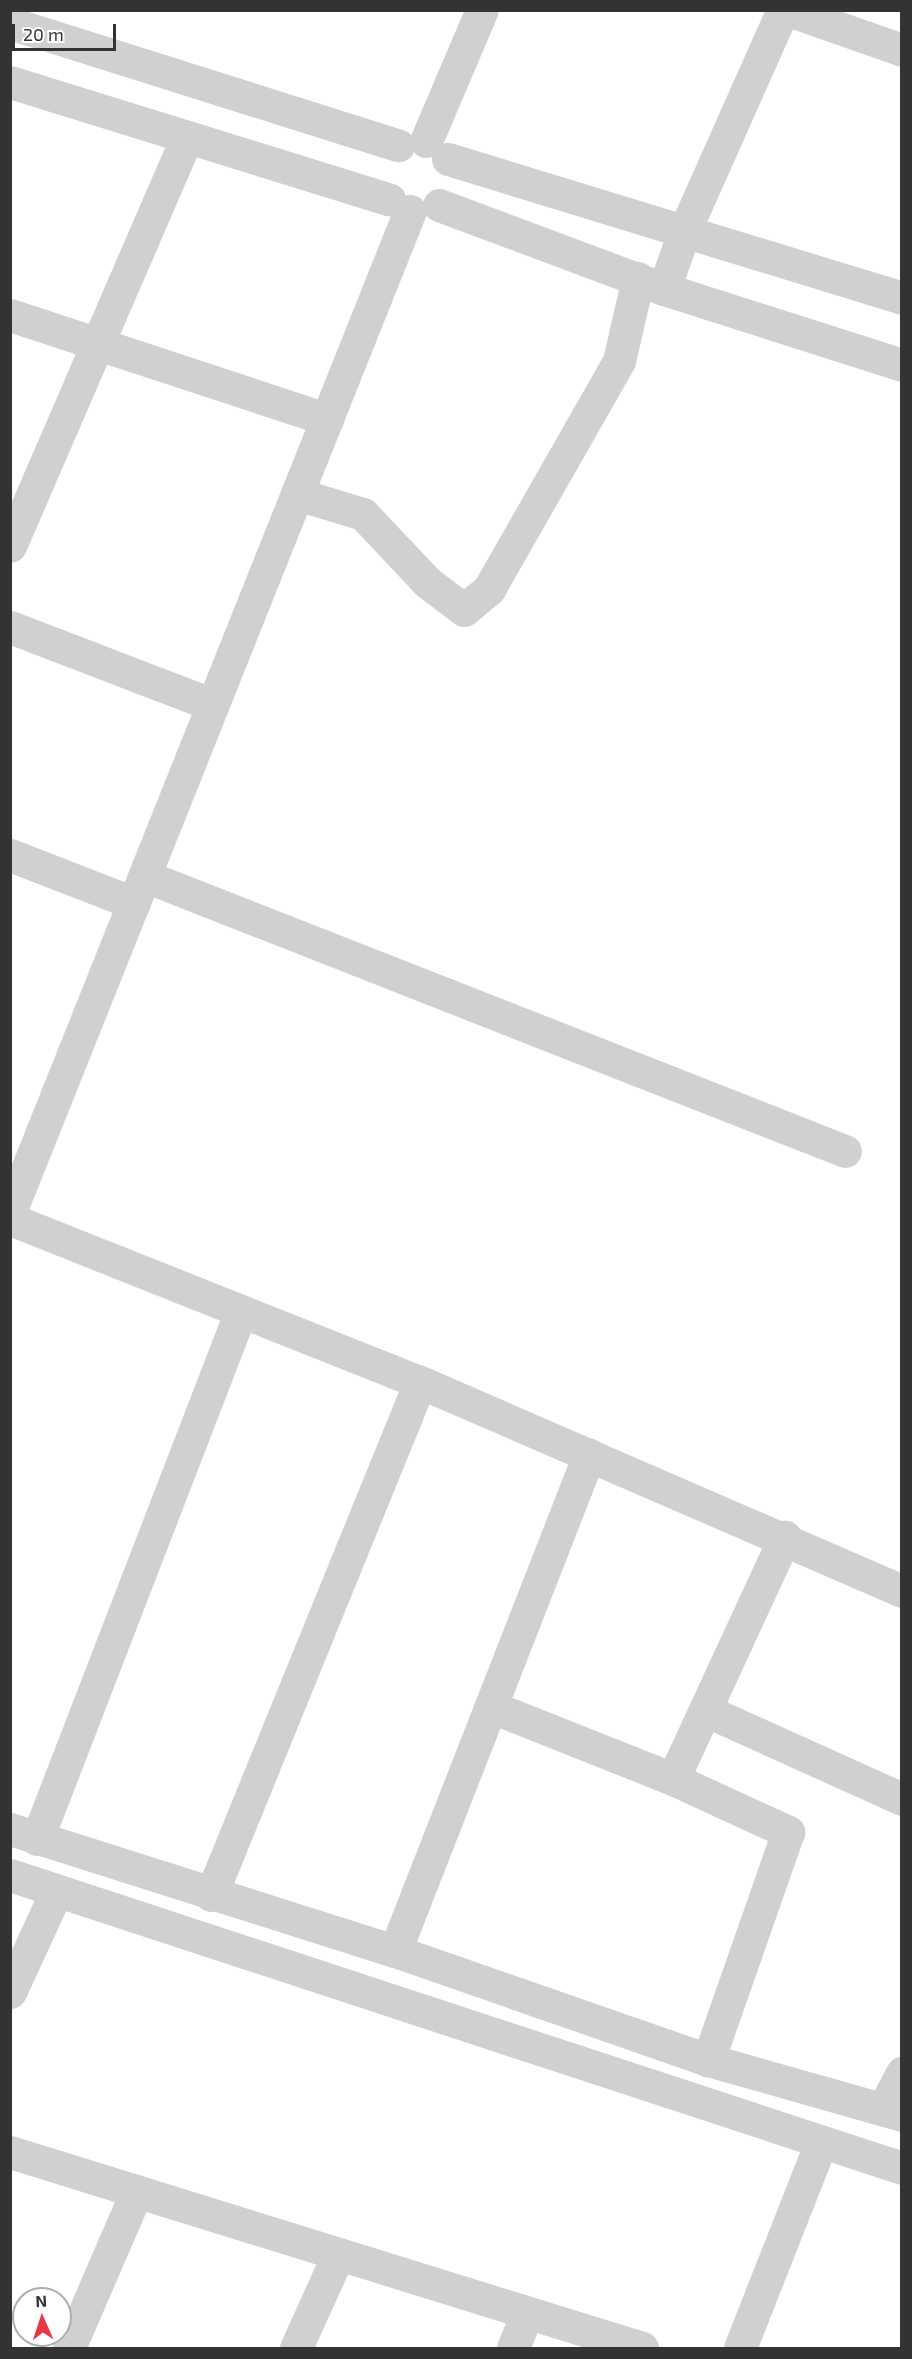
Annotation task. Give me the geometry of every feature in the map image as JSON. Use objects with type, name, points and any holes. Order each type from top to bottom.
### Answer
[{"type":"street","points":[[424,148],[482,10]]},
{"type":"street","points":[[297,494],[363,514],[427,582],[464,610],[489,589],[619,361],[651,284],[684,232],[783,10]]},
{"type":"street","points":[[788,10],[902,50]]},
{"type":"street","points":[[10,23],[424,148],[684,232],[902,298]]},
{"type":"street","points":[[10,82],[413,205],[902,365]]},
{"type":"street","points":[[10,546],[187,137]]},
{"type":"street","points":[[413,205],[380,180],[384,160],[424,148]]},
{"type":"street","points":[[424,148],[453,176],[413,205],[12,1205],[241,1311],[420,1382],[785,1537],[902,1591]]},
{"type":"street","points":[[10,315],[327,419]]},
{"type":"street","points":[[10,627],[213,705]]},
{"type":"street","points":[[10,855],[139,889],[845,1151]]},
{"type":"street","points":[[241,1311],[24,1834],[211,1895],[395,1951],[708,2060],[892,2112],[902,2073]]},
{"type":"street","points":[[211,1895],[420,1382]]},
{"type":"street","points":[[395,1951],[589,1455]]},
{"type":"street","points":[[673,1779],[707,1712],[785,1537]]},
{"type":"street","points":[[492,1707],[673,1779],[788,1832],[708,2060]]},
{"type":"street","points":[[707,1712],[902,1799]]},
{"type":"street","points":[[10,1875],[902,2168]]},
{"type":"street","points":[[10,1992],[57,1890]]},
{"type":"street","points":[[740,2349],[820,2142]]},
{"type":"street","points":[[10,2152],[642,2349]]},
{"type":"street","points":[[69,2349],[137,2191]]},
{"type":"street","points":[[296,2349],[338,2255]]},
{"type":"street","points":[[513,2349],[527,2314]]}]
